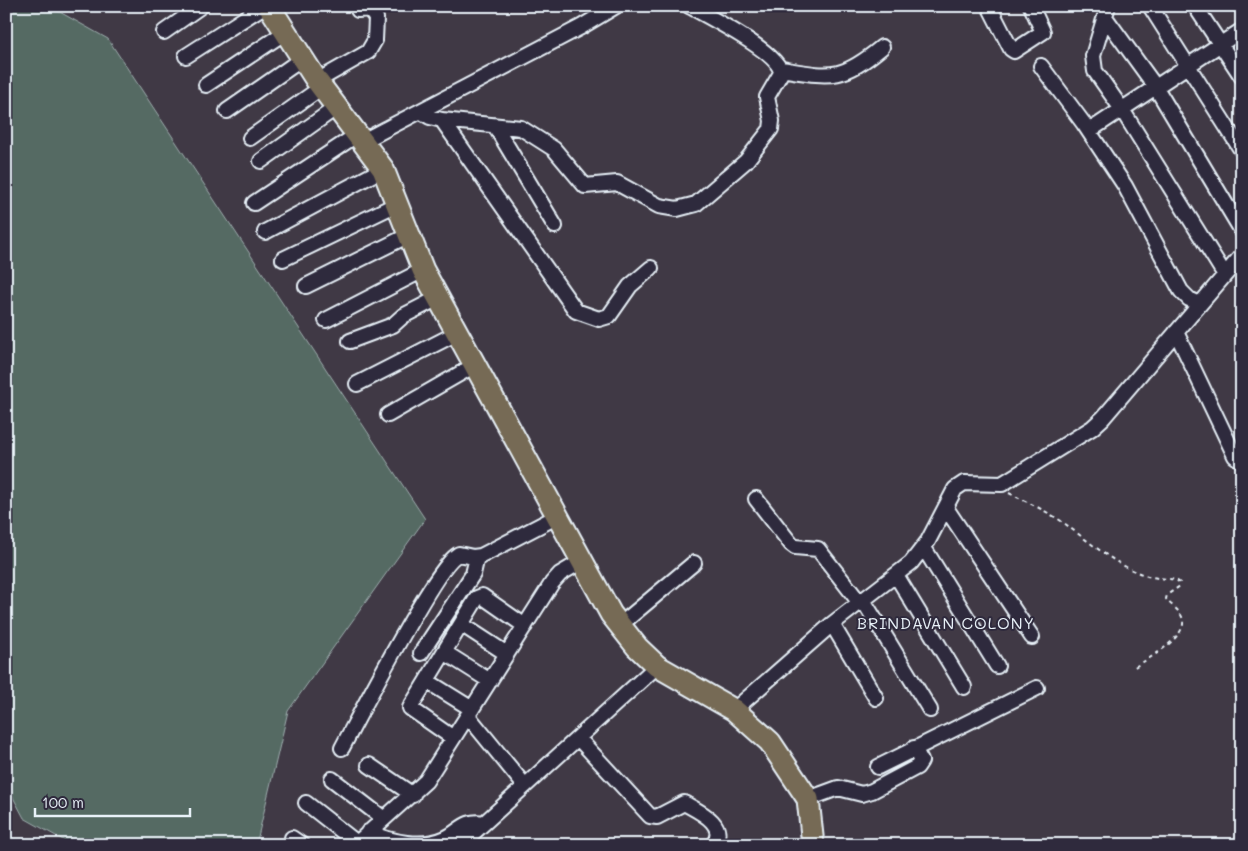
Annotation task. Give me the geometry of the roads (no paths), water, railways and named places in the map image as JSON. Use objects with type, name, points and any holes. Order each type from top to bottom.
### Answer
[{"type":"highway","points":[[269,6],[284,33],[319,84],[361,137],[383,169],[423,270],[524,451],[611,614],[657,666],[734,710],[770,742],[808,799],[813,845]]},
{"type":"street","points":[[164,32],[201,6]]},
{"type":"street","points":[[186,56],[264,6]]},
{"type":"street","points":[[254,203],[361,137],[420,111],[581,27],[616,6]]},
{"type":"street","points":[[420,111],[430,117],[442,120],[495,126],[516,126],[530,132],[554,149],[585,186],[617,183],[659,206],[677,209],[689,207],[702,200],[746,161],[771,128],[772,121],[767,97],[780,77],[781,69],[778,64],[738,32],[689,6]]},
{"type":"street","points":[[989,6],[1010,49],[1014,51],[1043,32],[1031,6]]},
{"type":"street","points":[[1150,6],[1242,151]]},
{"type":"street","points":[[1196,6],[1242,77]]},
{"type":"street","points":[[250,138],[319,84],[372,48],[376,18],[369,9],[358,10]]},
{"type":"street","points":[[1107,11],[1155,86],[1242,231]]},
{"type":"street","points":[[1107,11],[1092,56],[1094,71],[1122,108],[1225,275]]},
{"type":"street","points":[[1089,131],[1242,30]]},
{"type":"street","points":[[206,85],[284,33]]},
{"type":"street","points":[[781,69],[820,74],[840,74],[882,47]]},
{"type":"street","points":[[227,111],[302,59]]},
{"type":"street","points":[[1041,66],[1089,131],[1125,186],[1181,291],[1185,296],[1200,304]]},
{"type":"street","points":[[262,161],[338,107]]},
{"type":"street","points":[[442,120],[568,303],[576,311],[604,319],[609,316],[630,286],[651,268]]},
{"type":"street","points":[[495,126],[555,226]]},
{"type":"street","points":[[264,232],[383,169]]},
{"type":"street","points":[[283,258],[397,204]]},
{"type":"street","points":[[306,286],[409,235]]},
{"type":"street","points":[[734,710],[832,624],[911,563],[924,548],[955,489],[960,485],[994,485],[1011,480],[1092,428],[1113,407],[1242,255]]},
{"type":"street","points":[[326,320],[423,270]]},
{"type":"street","points":[[350,341],[393,324],[438,298]]},
{"type":"street","points":[[1176,332],[1235,456],[1242,461]]},
{"type":"street","points":[[357,384],[457,334]]},
{"type":"street","points":[[388,415],[475,366]]},
{"type":"street","points":[[756,499],[791,544],[795,547],[818,549],[862,601],[930,710]]},
{"type":"street","points":[[946,508],[1032,637]]},
{"type":"street","points":[[342,748],[430,590],[456,555],[477,557],[558,516]]},
{"type":"street","points":[[924,548],[998,666]]},
{"type":"street","points":[[421,652],[473,574],[477,557]]},
{"type":"street","points":[[306,803],[356,844],[413,795],[426,781],[560,574],[582,561]]},
{"type":"street","points":[[620,625],[694,563]]},
{"type":"street","points":[[896,575],[964,687]]},
{"type":"street","points":[[453,738],[411,709],[477,598],[482,596],[525,626]]},
{"type":"street","points":[[462,624],[507,654]]},
{"type":"street","points":[[832,624],[876,698]]},
{"type":"street","points":[[444,652],[490,681]]},
{"type":"street","points":[[460,845],[657,666]]},
{"type":"street","points":[[427,681],[470,713],[525,786]]},
{"type":"street","points":[[878,766],[1037,688]]},
{"type":"street","points":[[578,738],[650,816],[657,817],[684,803],[710,819],[714,824],[717,834],[713,845]]},
{"type":"street","points":[[808,799],[838,788],[862,794],[872,791],[917,768],[921,761],[914,748]]},
{"type":"street","points":[[369,765],[413,795]]},
{"type":"street","points":[[332,779],[384,820]]},
{"type":"street","points":[[368,832],[385,839],[423,843],[445,838],[469,822],[484,823]]},
{"type":"district","name":"BRINDAVAN COLONY","points":[[946,622]]}]
